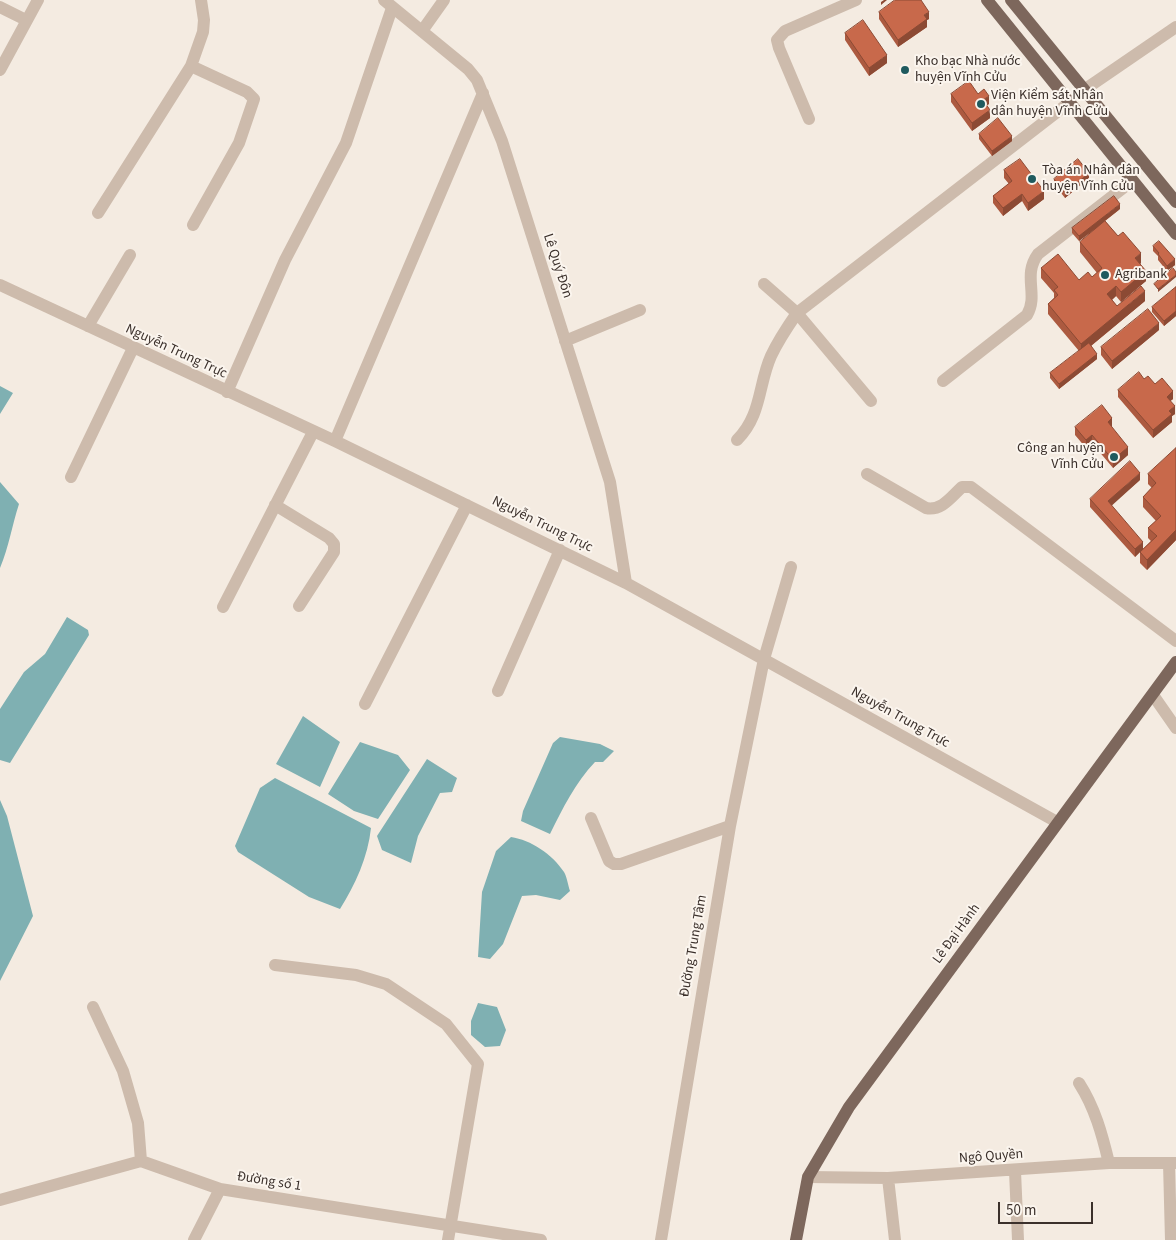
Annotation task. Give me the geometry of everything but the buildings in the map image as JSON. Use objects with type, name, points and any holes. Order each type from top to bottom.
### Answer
[{"type":"main road","points":[[986,0],[1176,234]]},
{"type":"main road","points":[[1011,0],[1176,202]]},
{"type":"main road","points":[[1070,102],[1084,90]]},
{"type":"main road","name":"Lê Đại Hành","points":[[796,1240],[808,1177],[849,1107],[1056,822],[1176,662]]},
{"type":"street","points":[[0,70],[38,0]]},
{"type":"street","points":[[98,213],[191,66],[203,32],[204,20],[201,0]]},
{"type":"street","points":[[422,31],[444,0]]},
{"type":"street","points":[[809,119],[777,40],[785,31],[856,0]]},
{"type":"street","points":[[227,392],[285,260],[346,143],[388,4]]},
{"type":"street","name":"Lê Quý Đôn","points":[[388,4],[468,69],[483,93],[502,142],[610,482],[626,583]]},
{"type":"street","points":[[0,7],[26,20]]},
{"type":"street","points":[[1084,90],[1176,27]]},
{"type":"street","points":[[191,66],[247,92],[254,99],[239,143],[193,225]]},
{"type":"street","points":[[335,442],[483,93]]},
{"type":"street","points":[[737,440],[750,423],[760,400],[772,355],[797,313],[1070,102]]},
{"type":"street","points":[[943,381],[1027,315],[1032,302],[1029,271],[1038,254],[1132,181]]},
{"type":"street","points":[[88,326],[130,255]]},
{"type":"street","points":[[764,284],[797,313],[871,401]]},
{"type":"street","name":"Nguyễn Trung Trực","points":[[0,285],[335,442],[626,583],[1056,822]]},
{"type":"street","points":[[565,341],[640,310]]},
{"type":"street","points":[[71,477],[133,348]]},
{"type":"street","points":[[223,607],[313,432]]},
{"type":"street","points":[[867,474],[926,508],[934,510],[941,507],[962,487],[971,488],[1176,641]]},
{"type":"street","points":[[275,505],[329,538],[334,544],[334,552],[300,606]]},
{"type":"street","points":[[365,704],[467,506]]},
{"type":"street","points":[[498,691],[560,550]]},
{"type":"street","name":"Đường Trung Tâm","points":[[661,1240],[730,826],[764,659],[791,567]]},
{"type":"street","points":[[1153,695],[1176,728]]},
{"type":"street","points":[[592,818],[609,861],[614,864],[621,864],[730,826]]},
{"type":"street","points":[[275,965],[356,975],[386,984],[446,1024],[478,1064],[448,1240]]},
{"type":"street","points":[[0,1200],[141,1162],[138,1123],[123,1071],[93,1007]]},
{"type":"street","points":[[1079,1083],[1091,1102],[1109,1163]]},
{"type":"street","name":"Đường số 1","points":[[141,1162],[220,1189],[451,1224],[541,1240]]},
{"type":"street","name":"Ngô Quyền","points":[[808,1177],[888,1178],[1109,1163],[1173,1163]]},
{"type":"street","points":[[1172,1240],[1173,1163]]},
{"type":"street","points":[[1015,1170],[1018,1240]]},
{"type":"street","points":[[888,1178],[895,1240]]},
{"type":"street","points":[[194,1240],[220,1189]]},
{"type":"water","points":[[0,386],[13,393],[0,414]]},
{"type":"water","points":[[0,482],[19,504],[0,568]]},
{"type":"water","points":[[67,617],[88,630],[89,635],[10,763],[0,760],[0,709],[24,672],[45,654]]},
{"type":"water","points":[[303,716],[340,742],[320,787],[276,764]]},
{"type":"water","points":[[560,737],[600,744],[614,751],[603,762],[595,762],[581,778],[550,834],[521,821],[523,811],[553,743]]},
{"type":"water","points":[[360,742],[398,755],[410,770],[378,819],[354,811],[328,794]]},
{"type":"water","points":[[427,759],[457,778],[452,792],[440,793],[418,836],[411,863],[382,850],[377,836]]},
{"type":"water","points":[[275,778],[371,828],[367,850],[360,870],[340,909],[309,897],[238,852],[235,846],[260,788]]},
{"type":"water","points":[[0,800],[7,816],[33,916],[0,981]]},
{"type":"water","points":[[511,837],[526,841],[553,859],[564,872],[570,891],[560,900],[536,895],[522,896],[503,944],[490,959],[478,957],[482,892],[496,851]]},
{"type":"water","points":[[478,1003],[497,1007],[506,1030],[500,1046],[485,1047],[471,1035],[471,1021]]},
{"type":"place","name":"Kho bạc Nhà nước huyện Vĩnh Cửu","points":[[905,70]]},
{"type":"place","name":"Viện Kiểm sát Nhân dân huyện Vĩnh Cửu","points":[[981,104]]},
{"type":"place","name":"Tòa án Nhân dân huyện Vĩnh Cửu","points":[[1032,179]]},
{"type":"place","name":"Agribank","points":[[1105,275]]},
{"type":"place","name":"Công an huyện Vĩnh Cửu","points":[[1114,457]]}]
